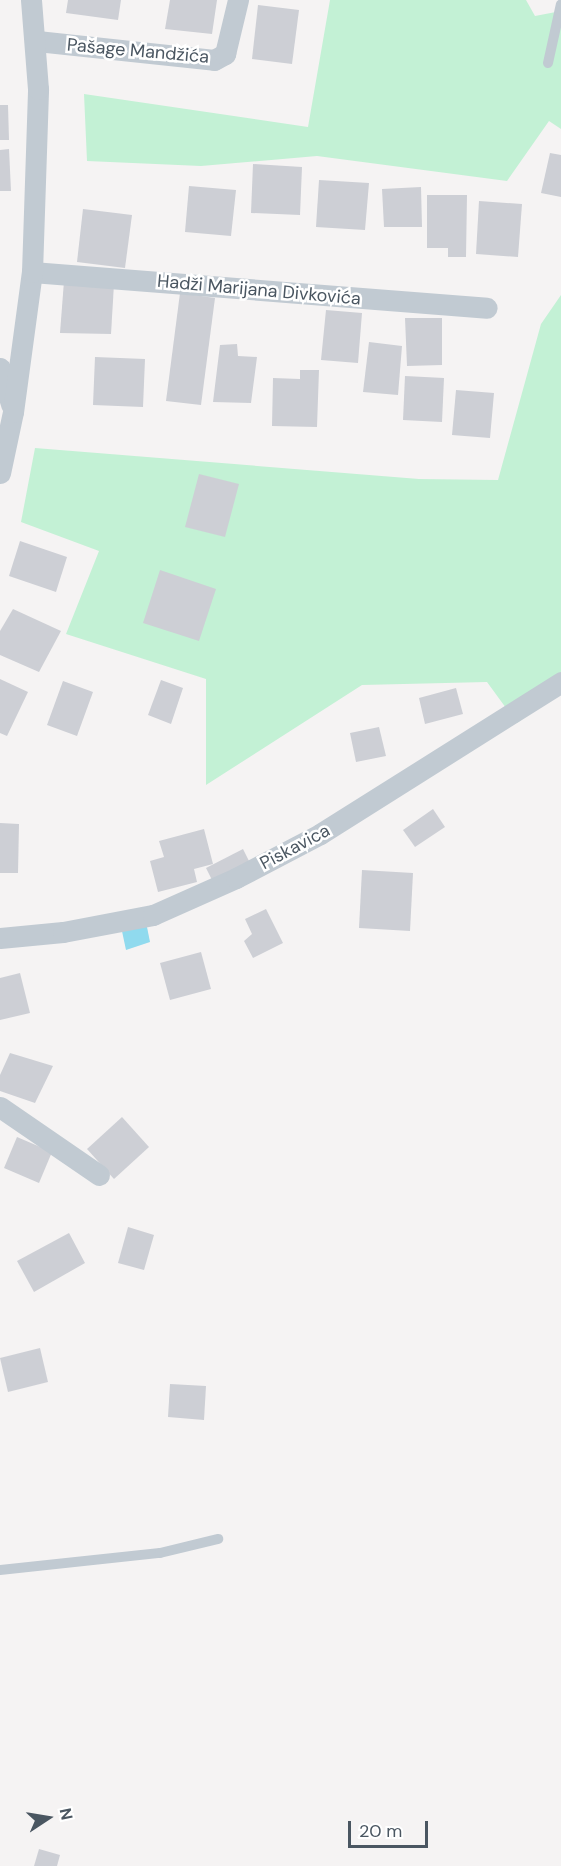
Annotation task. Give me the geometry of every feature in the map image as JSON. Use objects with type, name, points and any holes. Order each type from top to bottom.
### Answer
[{"type":"street","points":[[0,473],[13,412],[32,272],[37,41],[32,0]]},
{"type":"street","name":"Pašage Mandžića","points":[[37,41],[214,60],[225,54],[238,0]]},
{"type":"street","name":"Hadži Marijana Divkovića","points":[[32,272],[487,308]]},
{"type":"street","points":[[0,368],[13,412]]},
{"type":"street","name":"Piskavica","points":[[0,938],[63,932],[153,915],[236,878],[330,828],[561,682]]},
{"type":"street","points":[[0,1107],[99,1175]]},
{"type":"lane","points":[[548,63],[561,4]]},
{"type":"lane","points":[[0,1570],[160,1553],[218,1539]]},
{"type":"green space","points":[[330,0],[526,0],[535,16],[561,11],[561,129],[549,121],[507,181],[317,156],[201,166],[87,161],[84,94],[308,127]]},
{"type":"green space","points":[[561,295],[561,690],[517,723],[487,682],[362,685],[206,785],[206,679],[66,634],[99,551],[21,522],[35,448],[419,479],[498,480],[541,324]]},
{"type":"water","points":[[144,912],[150,942],[126,950],[119,917]]},
{"type":"building","points":[[68,0],[121,0],[118,20],[66,13]]},
{"type":"building","points":[[170,0],[217,0],[212,34],[165,29]]},
{"type":"building","points":[[258,5],[299,10],[292,64],[252,59]]},
{"type":"building","points":[[0,105],[8,105],[9,140],[0,140]]},
{"type":"building","points":[[9,149],[11,191],[0,191],[0,150]]},
{"type":"building","points":[[550,153],[561,155],[561,197],[541,193]]},
{"type":"building","points":[[253,164],[302,167],[300,215],[251,213]]},
{"type":"building","points":[[319,180],[369,183],[365,230],[316,227]]},
{"type":"building","points":[[189,186],[236,190],[231,236],[185,232]]},
{"type":"building","points":[[421,187],[422,227],[384,227],[382,189]]},
{"type":"building","points":[[427,195],[467,195],[466,257],[448,257],[448,248],[427,248]]},
{"type":"building","points":[[479,201],[522,204],[518,257],[476,254]]},
{"type":"building","points":[[83,209],[132,215],[125,268],[77,262]]},
{"type":"building","points":[[64,281],[114,284],[111,334],[60,333]]},
{"type":"building","points":[[180,293],[215,298],[201,405],[166,401]]},
{"type":"building","points":[[326,310],[362,313],[358,363],[321,360]]},
{"type":"building","points":[[405,318],[442,318],[442,365],[407,366]]},
{"type":"building","points":[[369,342],[402,346],[398,395],[363,392]]},
{"type":"building","points":[[237,344],[238,356],[257,357],[251,403],[213,402],[220,345]]},
{"type":"building","points":[[95,357],[145,359],[143,407],[93,405]]},
{"type":"building","points":[[300,370],[319,370],[317,427],[272,426],[273,378],[300,379]]},
{"type":"building","points":[[405,376],[444,378],[442,422],[403,420]]},
{"type":"building","points":[[456,390],[494,393],[490,438],[452,435]]},
{"type":"building","points":[[199,474],[239,484],[225,537],[185,527]]},
{"type":"building","points":[[20,541],[67,557],[56,592],[9,576]]},
{"type":"building","points":[[160,570],[216,589],[199,641],[143,623]]},
{"type":"building","points":[[13,609],[61,631],[39,672],[0,655],[0,631]]},
{"type":"building","points":[[0,679],[28,692],[7,736],[0,733]]},
{"type":"building","points":[[161,680],[183,688],[171,724],[148,715]]},
{"type":"building","points":[[63,681],[93,692],[77,736],[47,725]]},
{"type":"building","points":[[456,688],[463,714],[425,724],[419,698]]},
{"type":"building","points":[[379,727],[386,756],[356,762],[350,733]]},
{"type":"building","points":[[433,809],[445,827],[415,847],[403,830]]},
{"type":"building","points":[[0,823],[19,824],[18,873],[0,873]]},
{"type":"building","points":[[204,829],[213,864],[194,869],[197,882],[158,892],[150,861],[164,857],[159,841]]},
{"type":"building","points":[[243,849],[256,875],[219,894],[206,868]]},
{"type":"building","points":[[362,870],[413,873],[410,931],[359,928]]},
{"type":"building","points":[[266,909],[283,943],[253,958],[244,941],[252,934],[245,919]]},
{"type":"building","points":[[201,952],[211,989],[170,1000],[160,963]]},
{"type":"building","points":[[20,973],[30,1013],[0,1020],[0,978]]},
{"type":"building","points":[[10,1053],[53,1066],[35,1103],[0,1091],[0,1075]]},
{"type":"building","points":[[122,1117],[149,1147],[114,1179],[87,1149]]},
{"type":"building","points":[[17,1137],[52,1152],[39,1183],[4,1168]]},
{"type":"building","points":[[128,1227],[154,1235],[144,1270],[118,1263]]},
{"type":"building","points":[[69,1233],[85,1263],[34,1292],[17,1261]]},
{"type":"building","points":[[40,1348],[48,1382],[8,1392],[0,1358]]},
{"type":"building","points":[[170,1384],[206,1386],[204,1420],[168,1417]]},
{"type":"building","points":[[39,1849],[60,1855],[57,1866],[34,1866]]}]
